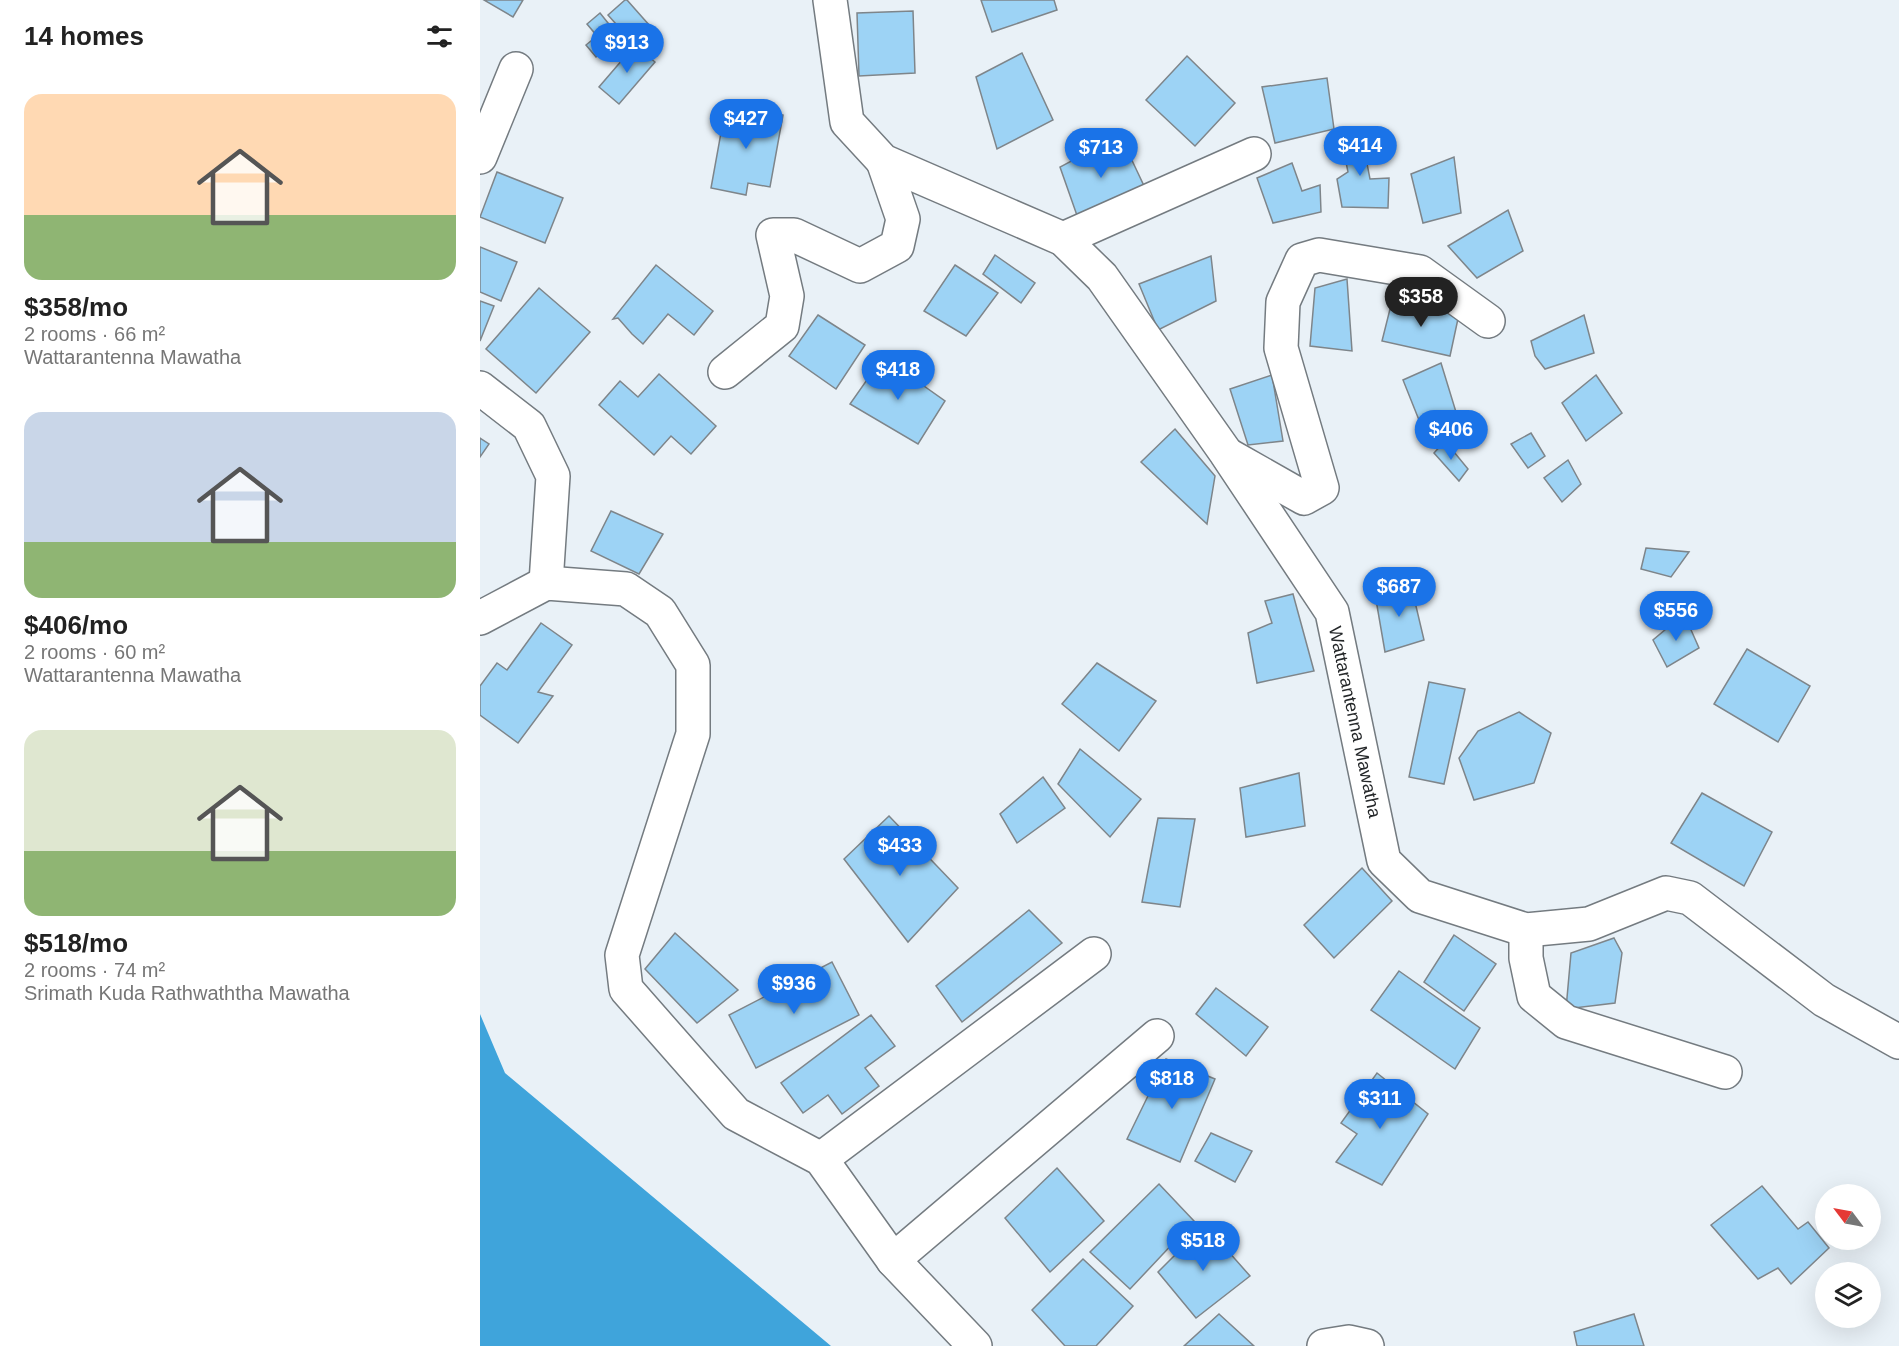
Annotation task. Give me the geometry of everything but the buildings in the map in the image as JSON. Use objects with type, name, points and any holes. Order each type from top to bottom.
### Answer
[{"type":"street","name":"Wattarantenna Mawatha","points":[[830,0],[847,122],[883,161],[1063,239],[1102,277],[1226,453],[1332,612],[1384,861],[1420,897],[1526,930],[1589,924],[1666,893],[1690,897],[1824,1000],[1899,1042]]},
{"type":"street","points":[[480,157],[516,69]]},
{"type":"street","points":[[1063,239],[1254,154]]},
{"type":"street","points":[[725,372],[782,326],[787,296],[773,236],[794,235],[860,266],[897,246],[903,219],[883,161]]},
{"type":"street","points":[[1226,453],[1304,498],[1322,488],[1281,348],[1283,302],[1302,260],[1319,255],[1420,272],[1488,321]]},
{"type":"street","points":[[480,388],[529,426],[553,476],[546,583]]},
{"type":"street","points":[[480,618],[546,583],[626,589],[660,612],[693,665],[693,734],[622,955],[626,989],[736,1114],[821,1159],[893,1260],[975,1346]]},
{"type":"street","points":[[1526,930],[1526,958],[1534,996],[1566,1022],[1725,1072]]},
{"type":"street","points":[[821,1159],[1094,954]]},
{"type":"street","points":[[893,1260],[1157,1036]]},
{"type":"street","points":[[1324,1346],[1349,1342],[1367,1346]]},
{"type":"water","points":[[480,1014],[505,1073],[831,1346],[480,1346]]}]
